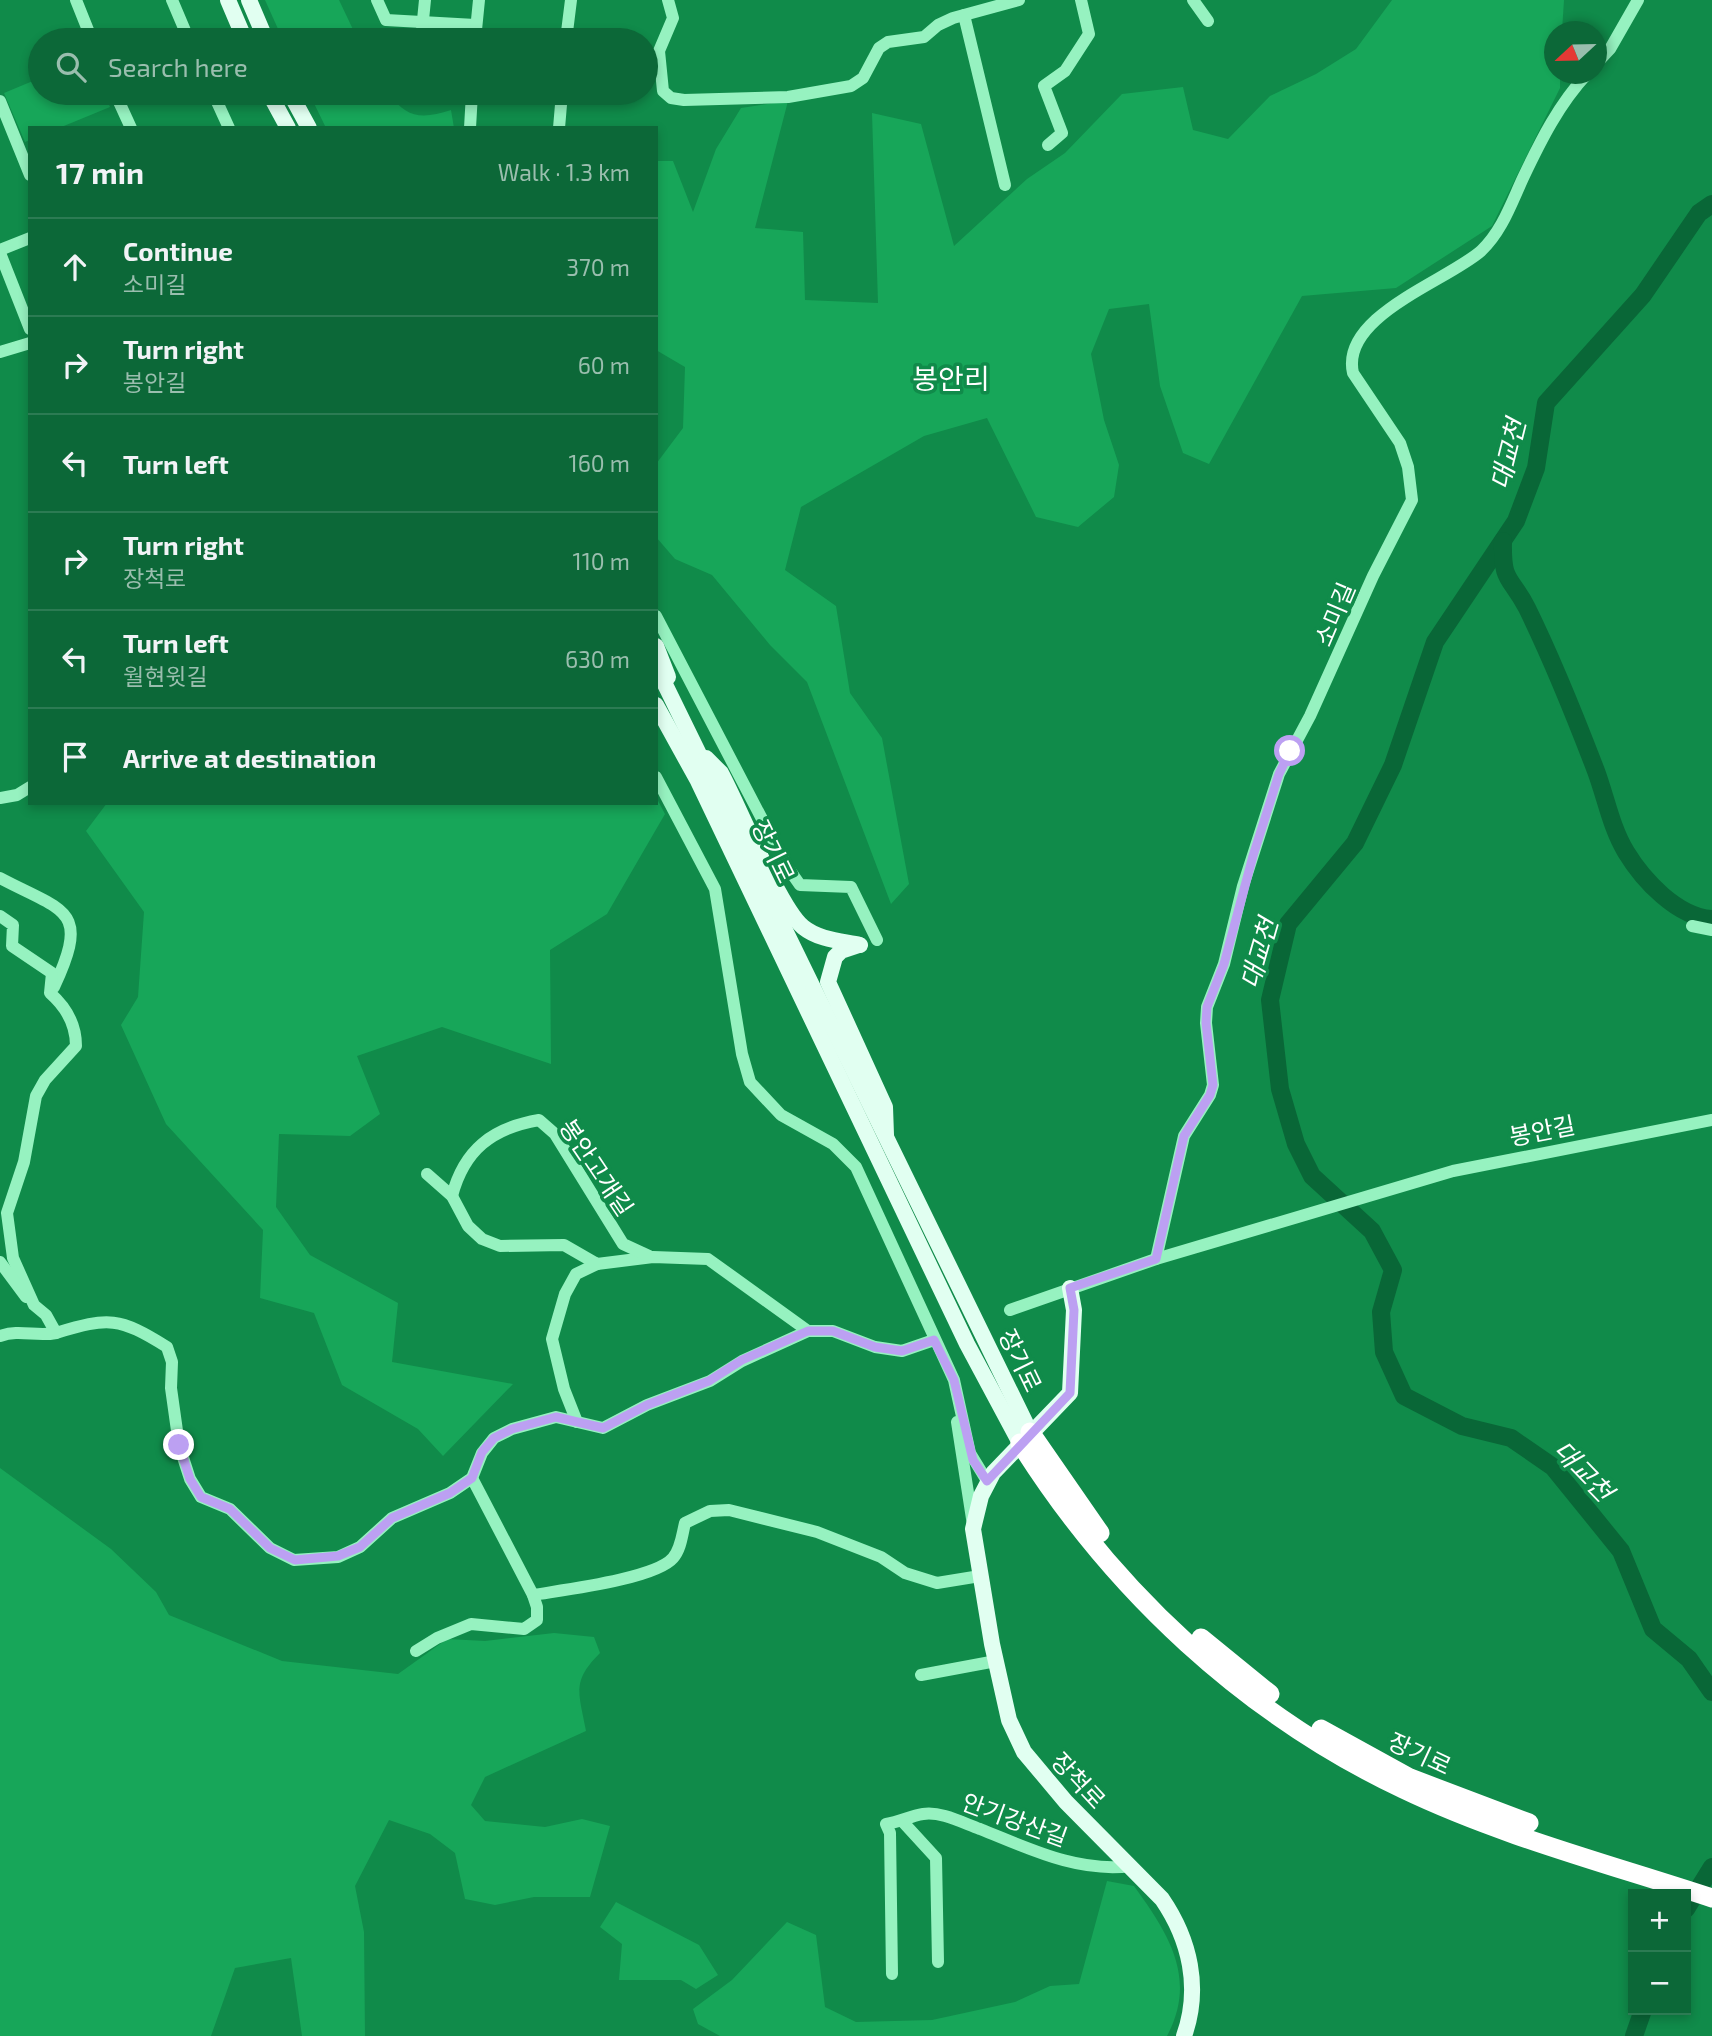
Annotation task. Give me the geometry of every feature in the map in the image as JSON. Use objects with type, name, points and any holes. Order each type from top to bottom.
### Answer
[{"type":"highway","name":"장기로","points":[[1025,1438],[1051,1490],[1130,1587],[1176,1634],[1234,1685],[1295,1729],[1405,1790],[1481,1821],[1712,1885]]},
{"type":"highway","name":"장기로","points":[[1618,1860],[1712,1898]]},
{"type":"main road","points":[[228,0],[240,28]]},
{"type":"main road","points":[[249,0],[261,28]]},
{"type":"main road","points":[[276,105],[287,126]]},
{"type":"main road","points":[[297,105],[308,126]]},
{"type":"main road","points":[[658,650],[666,666],[671,693]]},
{"type":"main road","name":"장기로","points":[[658,670],[886,1141],[1025,1438]]},
{"type":"main road","name":"장기로","points":[[658,709],[698,781],[967,1343],[1025,1438]]},
{"type":"main road","points":[[698,752],[721,773],[780,892],[801,925],[823,938],[860,945],[841,951],[835,957],[828,982],[885,1107],[886,1141]]},
{"type":"main road","points":[[974,1529],[987,1481],[1070,1393],[1074,1310],[1070,1288]]},
{"type":"main road","name":"장척로","points":[[974,1529],[980,1576],[1009,1720],[1024,1752],[1066,1802],[1162,1899],[1183,1941],[1194,1994],[1184,2036]]},
{"type":"street","points":[[76,0],[87,28]]},
{"type":"street","points":[[172,0],[184,28]]},
{"type":"street","points":[[377,0],[386,20],[475,25],[479,0]]},
{"type":"street","points":[[422,28],[425,0]]},
{"type":"street","points":[[568,28],[571,0]]},
{"type":"street","points":[[668,0],[673,18],[659,51],[663,91],[671,97],[684,100],[788,97],[851,86],[863,78],[879,48],[888,42],[924,37],[938,24],[991,5],[1019,0]]},
{"type":"street","points":[[1048,145],[1062,133],[1044,86],[1065,71],[1089,34],[1082,0]]},
{"type":"street","points":[[1193,0],[1208,21]]},
{"type":"street","points":[[1607,53],[1638,0]]},
{"type":"street","points":[[964,15],[1005,185]]},
{"type":"street","name":"소미길","points":[[1156,1259],[1184,1136],[1210,1095],[1213,1085],[1206,1023],[1207,1007],[1224,964],[1243,886],[1279,774],[1315,706],[1373,576],[1412,500],[1408,467],[1400,443],[1353,373],[1350,360],[1353,348],[1397,302],[1457,269],[1498,234],[1545,134],[1568,95],[1578,84]]},
{"type":"street","points":[[0,101],[28,170]]},
{"type":"street","points":[[120,105],[130,126]]},
{"type":"street","points":[[218,105],[228,126]]},
{"type":"street","points":[[470,126],[471,105]]},
{"type":"street","points":[[559,126],[561,105]]},
{"type":"street","points":[[28,239],[0,251],[28,324]]},
{"type":"street","points":[[0,352],[28,344]]},
{"type":"street","points":[[658,620],[793,875],[800,885],[851,887],[877,940]]},
{"type":"street","points":[[658,781],[716,889],[742,1054],[750,1082],[781,1115],[833,1144],[856,1167],[954,1380],[970,1453],[987,1481]]},
{"type":"street","points":[[0,798],[17,795],[28,788]]},
{"type":"street","points":[[0,877],[48,901],[68,917],[72,940],[50,993]]},
{"type":"street","points":[[0,916],[13,925],[12,946],[52,973],[50,993],[68,1014],[76,1033],[76,1046],[45,1080],[36,1096],[24,1162],[7,1213],[13,1258],[34,1305]]},
{"type":"street","points":[[1692,926],[1712,930]]},
{"type":"street","name":"봉안고개길","points":[[452,1196],[458,1172],[477,1146],[507,1129],[539,1120],[555,1134],[623,1244],[653,1257]]},
{"type":"street","name":"봉안길","points":[[1156,1259],[1381,1191],[1497,1161],[1712,1120]]},
{"type":"street","points":[[427,1174],[452,1196],[468,1226],[482,1239],[500,1246],[564,1245],[597,1264]]},
{"type":"street","name":"봉안고개길","points":[[597,1264],[653,1257],[708,1259],[808,1331]]},
{"type":"street","points":[[1010,1310],[1156,1259]]},
{"type":"street","points":[[0,1262],[19,1290],[46,1315],[56,1333]]},
{"type":"street","points":[[577,1422],[564,1389],[552,1339],[565,1294],[576,1274],[597,1264]]},
{"type":"street","points":[[0,1336],[14,1331],[42,1336],[95,1321],[114,1320],[167,1347],[172,1362],[171,1388],[179,1445],[190,1479],[201,1497],[230,1509],[270,1548],[295,1560],[338,1556],[360,1547],[392,1518],[450,1493],[472,1478],[482,1452],[494,1438],[556,1417],[603,1428],[647,1405],[709,1381],[742,1360],[808,1331],[833,1331],[875,1347],[902,1351],[934,1340]]},
{"type":"street","points":[[954,1380],[958,1438],[974,1529]]},
{"type":"street","points":[[416,1651],[437,1638],[471,1624],[524,1629],[537,1620],[533,1595],[472,1478]]},
{"type":"street","points":[[533,1595],[632,1577],[660,1567],[672,1560],[680,1548],[685,1523],[710,1511],[729,1510],[817,1532],[880,1557],[924,1580],[937,1583],[980,1576]]},
{"type":"street","points":[[921,1675],[996,1661]]},
{"type":"street","name":"안기강산길","points":[[892,1974],[890,1833],[887,1824],[903,1822],[923,1813],[949,1817],[1031,1850],[1094,1868],[1131,1866]]},
{"type":"street","points":[[903,1822],[936,1858],[938,1962]]},
{"type":"green space","points":[[265,0],[339,0],[352,28],[278,28]]},
{"type":"green space","points":[[1392,0],[1564,0],[1563,21],[1544,21],[1544,84],[1560,84],[1560,88],[1492,226],[1396,288],[1302,296],[1209,464],[1183,453],[1160,386],[1149,304],[1109,309],[1091,354],[1104,420],[1119,465],[1114,497],[1078,527],[1036,517],[987,418],[924,436],[801,507],[785,570],[836,606],[850,693],[882,738],[909,884],[891,904],[807,682],[770,645],[712,575],[675,559],[658,539],[658,461],[683,428],[685,367],[658,351],[658,161],[673,161],[693,212],[716,149],[741,108],[788,101],[755,228],[803,232],[805,300],[878,303],[872,113],[921,124],[954,246],[1027,179],[1065,153],[1122,94],[1183,87],[1193,130],[1228,139],[1270,96],[1316,74],[1356,49]]},
{"type":"green space","points":[[28,83],[28,105],[110,107],[64,126],[28,126],[28,141],[25,142],[4,93]]},
{"type":"green space","points":[[315,105],[398,105],[416,115],[432,115],[451,110],[454,126],[325,126]]},
{"type":"green space","points":[[658,801],[665,814],[607,914],[550,950],[551,1064],[442,1027],[357,1056],[380,1114],[350,1136],[279,1134],[276,1207],[310,1255],[398,1303],[392,1362],[513,1384],[443,1456],[418,1429],[342,1385],[314,1313],[260,1298],[263,1230],[166,1124],[121,1025],[138,997],[144,912],[86,831],[106,805],[658,805]]},
{"type":"green space","points":[[0,1468],[111,1549],[156,1592],[169,1615],[282,1661],[398,1674],[447,1639],[485,1641],[554,1633],[594,1637],[600,1653],[585,1672],[580,1689],[586,1731],[485,1777],[471,1805],[485,1821],[545,1827],[582,1819],[610,1826],[590,1897],[534,1897],[495,1905],[465,1899],[455,1853],[430,1834],[389,1820],[355,1886],[364,1932],[365,2036],[302,2036],[291,1958],[235,1968],[211,2036],[0,2036]]},
{"type":"green space","points":[[1107,1881],[1134,1886],[1158,1921],[1175,1957],[1180,1995],[1176,2015],[1167,2036],[720,2036],[698,2024],[693,2009],[732,1980],[787,1922],[816,1935],[825,2007],[856,2022],[932,2020],[1015,2002],[1050,1986],[1079,1984]]},
{"type":"green space","points":[[616,1902],[699,1945],[718,1975],[696,1989],[681,1980],[619,1980],[622,1944],[600,1927]]},
{"type":"waterway","name":"대교천","points":[[1712,204],[1699,213],[1643,295],[1546,403],[1536,468],[1516,521],[1435,642],[1393,765],[1355,843],[1288,924],[1270,1000],[1280,1089],[1296,1144],[1312,1176],[1372,1231],[1393,1270],[1381,1312],[1384,1352],[1404,1396],[1462,1426],[1511,1438],[1553,1467],[1621,1551],[1653,1629],[1689,1659],[1712,1692]]},
{"type":"waterway","points":[[1503,541],[1504,565],[1508,578],[1527,608],[1555,668],[1596,771],[1616,833],[1626,852],[1662,895],[1686,912],[1712,919]]},
{"type":"waterway","name":"대교천","points":[[1691,1901],[1712,1867]]},
{"type":"waterway","name":"대교천","points":[[1634,2036],[1641,2015]]},
{"type":"district","name":"봉안리","points":[[951,378]]},
{"type":"route","points":[[179,1445],[190,1479],[201,1497],[230,1509],[270,1548],[295,1560],[338,1556],[360,1547],[392,1518],[450,1493],[472,1478],[482,1452],[494,1438],[512,1429],[556,1417],[603,1428],[647,1405],[709,1381],[742,1360],[808,1331],[833,1331],[875,1347],[902,1351],[934,1340],[954,1380],[973,1460],[987,1481],[1070,1393],[1074,1310],[1070,1288],[1156,1259],[1184,1136],[1210,1095],[1213,1085],[1206,1023],[1207,1007],[1224,964],[1243,886],[1279,774],[1290,751]]}]
